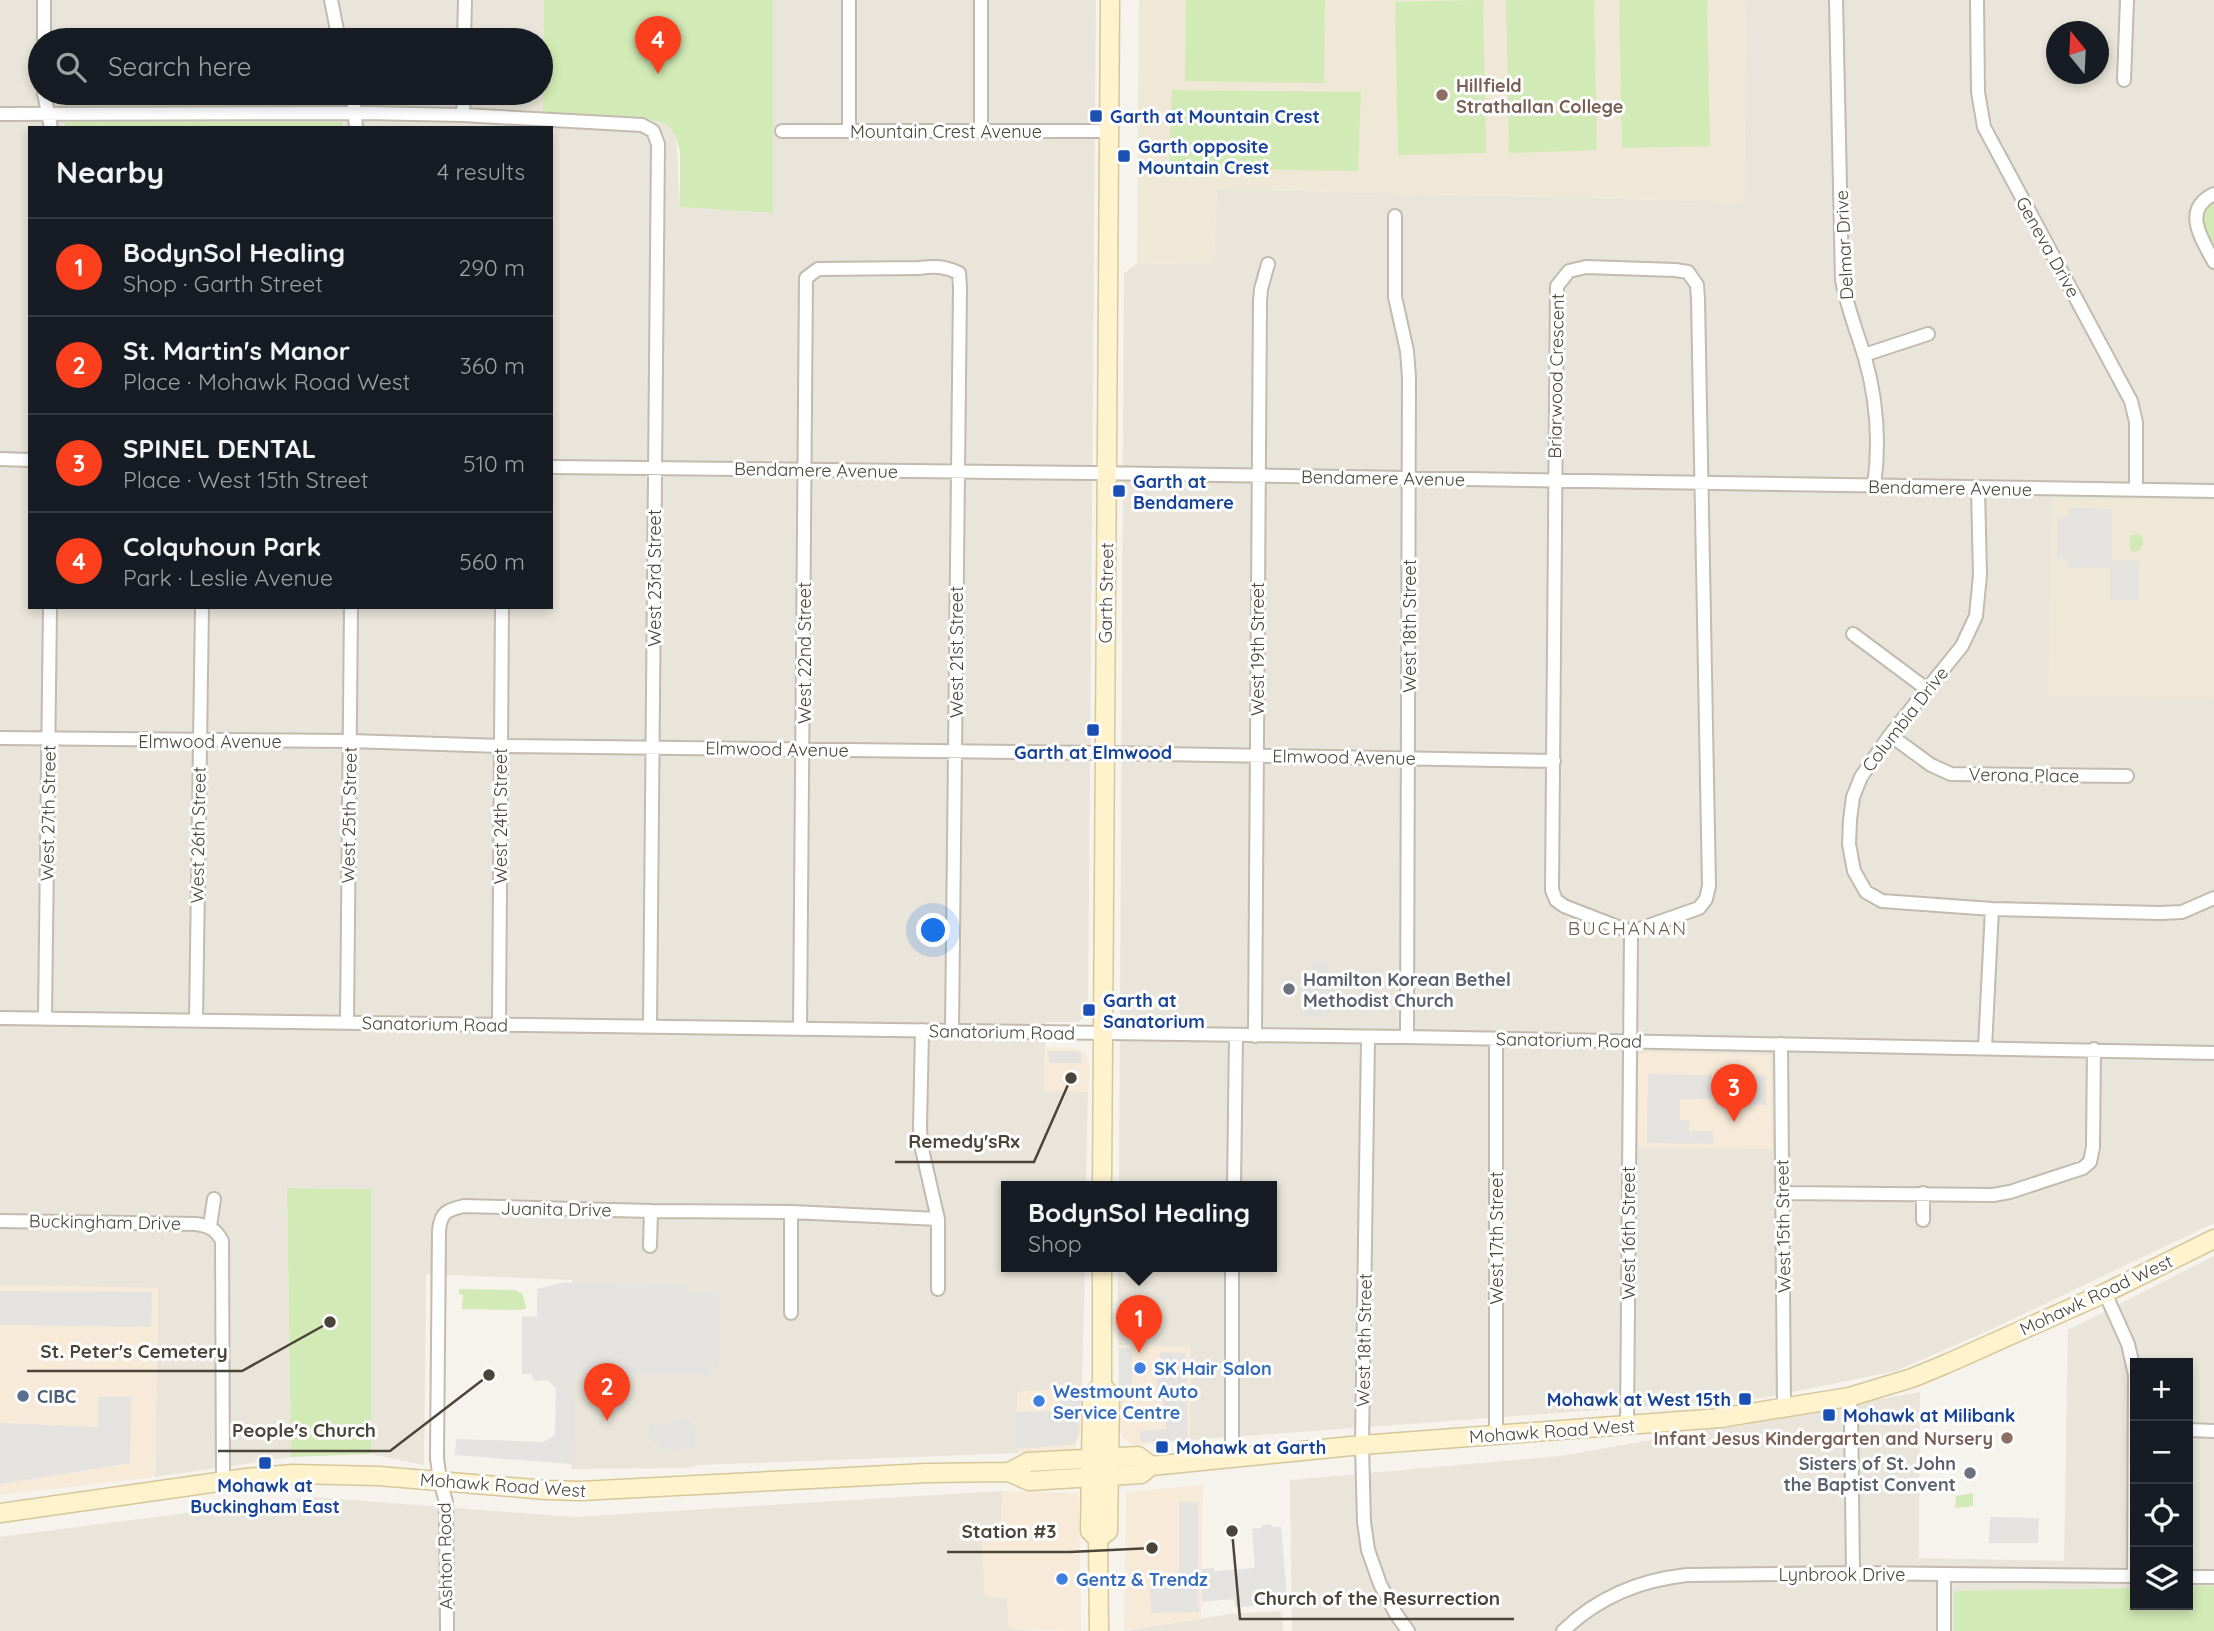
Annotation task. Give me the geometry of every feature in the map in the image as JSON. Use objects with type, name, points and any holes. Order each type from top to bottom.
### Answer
[{"type":"main road","name":"Garth Street","points":[[1102,1181],[1110,0]]},
{"type":"main road","name":"Mohawk Road West","points":[[0,1513],[223,1481],[293,1474],[330,1473],[580,1491],[927,1473],[1009,1472],[1029,1481],[1141,1474],[1151,1466],[1363,1445],[1720,1418],[1849,1397],[1912,1378],[2105,1293],[2214,1239]]},
{"type":"main road","points":[[1099,1631],[1098,1539],[1108,1531],[1099,1477],[1092,1396],[1102,1385],[1102,1272]]},
{"type":"main road","name":"Mohawk Road West","points":[[1009,1472],[1028,1462],[1138,1456],[1151,1466]]},
{"type":"street","points":[[44,0],[44,28]]},
{"type":"street","points":[[331,0],[336,28]]},
{"type":"street","points":[[464,28],[465,0]]},
{"type":"street","points":[[849,0],[849,131]]},
{"type":"street","points":[[981,0],[981,130]]},
{"type":"street","name":"Delmar Drive","points":[[1836,0],[1842,280],[1847,306],[1864,355],[1877,426],[1874,486]]},
{"type":"street","name":"Geneva Drive","points":[[1977,0],[1978,101],[1984,127],[2131,401],[2136,422],[2136,489]]},
{"type":"street","points":[[2124,80],[2127,0]]},
{"type":"street","points":[[47,105],[51,126]]},
{"type":"street","points":[[355,105],[356,126]]},
{"type":"street","points":[[463,105],[463,115]]},
{"type":"street","points":[[0,114],[356,113],[463,115],[504,123]]},
{"type":"street","name":"West 23rd Street","points":[[504,123],[642,125],[653,131],[658,144],[650,1027]]},
{"type":"street","name":"Mountain Crest Avenue","points":[[782,131],[1110,131]]},
{"type":"street","points":[[2214,194],[2203,201],[2197,211],[2196,222],[2201,239],[2214,262]]},
{"type":"street","name":"West 18th Street","points":[[1395,216],[1395,297],[1407,351],[1409,377],[1407,1037]]},
{"type":"street","name":"West 19th Street","points":[[1255,1036],[1261,289],[1268,264]]},
{"type":"street","name":"West 21st Street","points":[[806,278],[818,269],[935,266],[948,267],[959,273],[952,1031]]},
{"type":"street","name":"Briarwood Crescent","points":[[1586,267],[1675,270],[1688,272],[1697,285],[1703,483],[1709,886],[1706,899],[1699,908],[1630,932],[1563,906],[1556,900],[1552,890],[1557,286],[1569,271],[1586,267]]},
{"type":"street","name":"West 22nd Street","points":[[800,1029],[806,278]]},
{"type":"street","points":[[1864,355],[1928,334]]},
{"type":"street","points":[[0,460],[28,460]]},
{"type":"street","name":"Bendamere Avenue","points":[[553,467],[2214,491]]},
{"type":"street","name":"Columbia Drive","points":[[1978,489],[1980,575],[1976,616],[1962,646],[1890,735],[1861,777],[1853,797],[1849,844],[1854,871],[1866,892],[1882,901],[1992,909],[2182,912],[2214,898]]},
{"type":"street","name":"West 27th Street","points":[[45,1018],[50,609]]},
{"type":"street","name":"West 26th Street","points":[[195,1020],[202,609]]},
{"type":"street","name":"West 25th Street","points":[[347,1023],[351,609]]},
{"type":"street","name":"West 24th Street","points":[[499,1024],[502,609]]},
{"type":"street","points":[[1853,634],[1928,690]]},
{"type":"street","name":"Verona Place","points":[[1890,735],[1931,765],[1951,774],[2127,776]]},
{"type":"street","name":"Elmwood Avenue","points":[[0,738],[350,741],[500,746],[1554,761]]},
{"type":"street","points":[[1985,1048],[1992,909]]},
{"type":"street","points":[[1629,1041],[1630,932]]},
{"type":"street","name":"Sanatorium Road","points":[[0,1018],[1407,1037],[2214,1053]]},
{"type":"street","points":[[922,1030],[920,1127],[938,1219],[938,1289]]},
{"type":"street","points":[[1234,1181],[1236,1035]]},
{"type":"street","name":"West 18th Street","points":[[1368,1038],[1363,1522],[1368,1550],[1380,1584],[1408,1631]]},
{"type":"street","name":"West 17th Street","points":[[1496,1040],[1496,1435]]},
{"type":"street","name":"West 16th Street","points":[[1628,1426],[1629,1041]]},
{"type":"street","name":"West 15th Street","points":[[1781,1044],[1784,1408]]},
{"type":"street","points":[[1782,1193],[1993,1195],[2083,1168],[2090,1162],[2094,1147],[2094,1049]]},
{"type":"street","points":[[1923,1193],[1923,1220]]},
{"type":"street","points":[[214,1199],[210,1226],[222,1241],[223,1481]]},
{"type":"street","name":"Juanita Drive","points":[[440,1481],[437,1442],[440,1219],[449,1210],[464,1206],[791,1212],[938,1219]]},
{"type":"street","points":[[650,1246],[651,1211]]},
{"type":"street","points":[[791,1212],[791,1312]]},
{"type":"street","name":"Buckingham Drive","points":[[0,1221],[210,1226]]},
{"type":"street","points":[[1232,1458],[1233,1272]]},
{"type":"street","points":[[2105,1293],[2133,1359],[2135,1421]]},
{"type":"street","points":[[1849,1397],[1853,1573]]},
{"type":"street","points":[[2193,1430],[2214,1431]]},
{"type":"street","name":"Ashton Road","points":[[440,1481],[446,1502],[447,1631]]},
{"type":"street","points":[[2135,1484],[2135,1547]]},
{"type":"street","name":"Lynbrook Drive","points":[[1563,1631],[1614,1595],[1661,1578],[1704,1574],[1853,1573],[2130,1576]]},
{"type":"street","points":[[1944,1574],[1944,1631]]},
{"type":"street","points":[[2193,1577],[2214,1577]]},
{"type":"shaded area","points":[[0,0],[544,0],[544,28],[28,28],[28,105],[543,105],[543,114],[648,119],[665,123],[676,137],[680,207],[773,213],[773,0],[1096,0],[1088,1014],[1078,1022],[1046,1022],[1044,1090],[1088,1092],[1086,1181],[1001,1181],[1001,1272],[1085,1272],[1082,1387],[1017,1392],[1018,1453],[700,1465],[686,1468],[571,1469],[572,1280],[426,1274],[424,1465],[371,1454],[371,1189],[287,1188],[291,1457],[155,1477],[158,1288],[0,1285]]},
{"type":"shaded area","name":"Hillfield Strathallan College","points":[[1139,0],[1746,0],[1744,202],[1217,189],[1214,263],[1137,264]]},
{"type":"shaded area","points":[[1746,0],[2214,0],[2214,1223],[1990,1330],[1896,1371],[1763,1398],[1190,1440],[1190,1347],[1118,1345],[1118,1272],[1277,1272],[1277,1181],[1119,1181],[1124,273],[1137,264],[1214,263],[1217,189],[1744,202]]},
{"type":"shaded area","points":[[2052,499],[2214,501],[2214,698],[2048,696]]},
{"type":"shaded area","points":[[2068,508],[2112,509],[2112,560],[2139,561],[2139,600],[2110,600],[2110,568],[2067,567],[2067,559],[2057,558],[2058,517],[2068,517]]},
{"type":"shaded area","points":[[1312,962],[1329,962],[1328,1017],[1303,1017],[1303,980],[1312,980]]},
{"type":"shaded area","points":[[1045,1047],[1080,1049],[1087,1056],[1090,1071],[1088,1092],[1044,1091]]},
{"type":"shaded area","points":[[1048,1051],[1078,1051],[1082,1063],[1049,1063]]},
{"type":"shaded area","points":[[1646,1052],[1771,1055],[1772,1149],[1638,1147],[1638,1058]]},
{"type":"shaded area","points":[[1648,1074],[1712,1075],[1712,1099],[1680,1099],[1680,1120],[1689,1120],[1689,1131],[1713,1131],[1713,1144],[1647,1143]]},
{"type":"shaded area","points":[[1716,1075],[1766,1075],[1766,1105],[1716,1105]]},
{"type":"shaded area","points":[[2214,1256],[2214,1631],[1292,1631],[1290,1480],[1561,1456],[1920,1392],[1919,1558],[2064,1561],[2068,1330]]},
{"type":"shaded area","points":[[565,1282],[688,1286],[688,1294],[721,1293],[719,1368],[711,1367],[710,1374],[578,1374],[575,1380],[572,1464],[455,1455],[456,1439],[543,1442],[555,1435],[556,1389],[548,1380],[535,1381],[531,1374],[522,1374],[522,1316],[537,1317],[537,1289]]},
{"type":"shaded area","points":[[0,1285],[158,1288],[155,1477],[0,1495]]},
{"type":"shaded area","points":[[0,1291],[152,1292],[151,1327],[0,1325]]},
{"type":"shaded area","points":[[1118,1345],[1190,1347],[1190,1440],[1137,1445],[1123,1437],[1119,1427]]},
{"type":"shaded area","points":[[1119,1348],[1132,1349],[1132,1396],[1119,1396]]},
{"type":"shaded area","points":[[1160,1352],[1186,1353],[1188,1440],[1141,1442],[1139,1431],[1167,1429],[1163,1395],[1157,1395],[1156,1364],[1160,1364]]},
{"type":"shaded area","points":[[1082,1387],[1080,1436],[1073,1450],[1018,1453],[1017,1392]]},
{"type":"shaded area","points":[[1081,1391],[1076,1442],[1069,1445],[1016,1449],[1017,1412],[1060,1411],[1060,1392]]},
{"type":"shaded area","points":[[98,1397],[131,1397],[130,1463],[0,1484],[0,1423],[98,1427]]},
{"type":"shaded area","points":[[691,1419],[695,1447],[662,1452],[660,1443],[653,1444],[650,1426]]},
{"type":"shaded area","points":[[1203,1485],[1201,1619],[1124,1630],[1126,1492]]},
{"type":"shaded area","points":[[1002,1491],[1001,1537],[982,1537],[985,1596],[1007,1598],[1009,1629],[1040,1631],[0,1631],[0,1537],[311,1497],[574,1517]]},
{"type":"shaded area","points":[[1002,1491],[1079,1493],[1081,1631],[1009,1629],[1007,1598],[985,1596],[982,1536],[1001,1537]]},
{"type":"shaded area","points":[[1179,1502],[1198,1502],[1199,1612],[1151,1613],[1150,1576],[1179,1576]]},
{"type":"shaded area","points":[[1990,1517],[2039,1518],[2038,1543],[1989,1543]]},
{"type":"shaded area","points":[[1271,1524],[1273,1527],[1281,1527],[1287,1595],[1276,1596],[1269,1605],[1235,1607],[1234,1599],[1202,1602],[1201,1569],[1214,1568],[1215,1571],[1255,1568],[1252,1529]]},
{"type":"shaded area","points":[[1281,1611],[1283,1631],[1124,1631],[1230,1614]]},
{"type":"green space","points":[[544,0],[773,0],[773,213],[680,207],[680,151],[676,137],[665,123],[647,119],[543,114],[543,105],[553,105],[553,28],[544,28]]},
{"type":"green space","points":[[1186,0],[1325,0],[1324,83],[1185,81]]},
{"type":"green space","points":[[1483,0],[1486,153],[1398,155],[1395,2]]},
{"type":"green space","points":[[1506,0],[1594,0],[1597,150],[1509,153]]},
{"type":"green space","points":[[1619,0],[1707,0],[1710,146],[1622,148]]},
{"type":"green space","points":[[1172,90],[1361,92],[1358,171],[1169,168]]},
{"type":"green space","points":[[65,122],[342,122],[342,126],[65,126]]},
{"type":"green space","points":[[2214,201],[2214,249],[2205,230],[2203,218],[2208,206]]},
{"type":"green space","points":[[2142,535],[2143,543],[2140,550],[2134,552],[2130,550],[2130,536]]},
{"type":"green space","points":[[287,1188],[371,1189],[371,1454],[291,1457]]},
{"type":"green space","points":[[459,1289],[514,1290],[522,1293],[526,1306],[520,1310],[462,1309],[463,1295],[459,1294]]},
{"type":"green space","points":[[1973,1493],[1973,1506],[1955,1508],[1956,1496]]},
{"type":"green space","points":[[2193,1586],[2214,1586],[2214,1631],[1954,1631],[1954,1591],[2130,1588],[2130,1610],[2193,1610]]},
{"type":"place","name":"Colquhoun Park","points":[[658,74]]},
{"type":"place","name":"Hillfield Strathallan College","points":[[1442,95]]},
{"type":"place","name":"Garth at Mountain Crest","points":[[1096,116]]},
{"type":"place","name":"Garth opposite Mountain Crest","points":[[1124,156]]},
{"type":"place","name":"Garth at Bendamere","points":[[1119,491]]},
{"type":"place","name":"Garth at Elmwood","points":[[1093,730]]},
{"type":"place","name":"Hamilton Korean Bethel Methodist Church","points":[[1289,989]]},
{"type":"place","name":"Garth at Sanatorium","points":[[1089,1010]]},
{"type":"place","name":"Remedy'sRx","points":[[1071,1078]]},
{"type":"place","name":"SPINEL DENTAL","points":[[1734,1122]]},
{"type":"place","name":"St. Peter's Cemetery","points":[[330,1322]]},
{"type":"place","name":"BodynSol Healing","points":[[1139,1353]]},
{"type":"place","name":"SK Hair Salon","points":[[1140,1368]]},
{"type":"place","name":"People's Church","points":[[489,1375]]},
{"type":"place","name":"CIBC","points":[[23,1396]]},
{"type":"place","name":"Mohawk at West 15th","points":[[1745,1399]]},
{"type":"place","name":"Westmount Auto Service Centre","points":[[1039,1401]]},
{"type":"place","name":"Mohawk at Milibank","points":[[1829,1415]]},
{"type":"place","name":"St. Martin's Manor","points":[[607,1421]]},
{"type":"place","name":"Infant Jesus Kindergarten and Nursery","points":[[2007,1438]]},
{"type":"place","name":"Mohawk at Garth","points":[[1162,1447]]},
{"type":"place","name":"Mohawk at Buckingham East","points":[[265,1463]]},
{"type":"place","name":"Sisters of St. John the Baptist Convent","points":[[1970,1473]]},
{"type":"place","name":"Church of the Resurrection","points":[[1232,1531]]},
{"type":"place","name":"Station #3","points":[[1152,1548]]},
{"type":"place","name":"Gentz & Trendz","points":[[1062,1579]]},
{"type":"district","name":"BUCHANAN","points":[[1628,928]]}]
